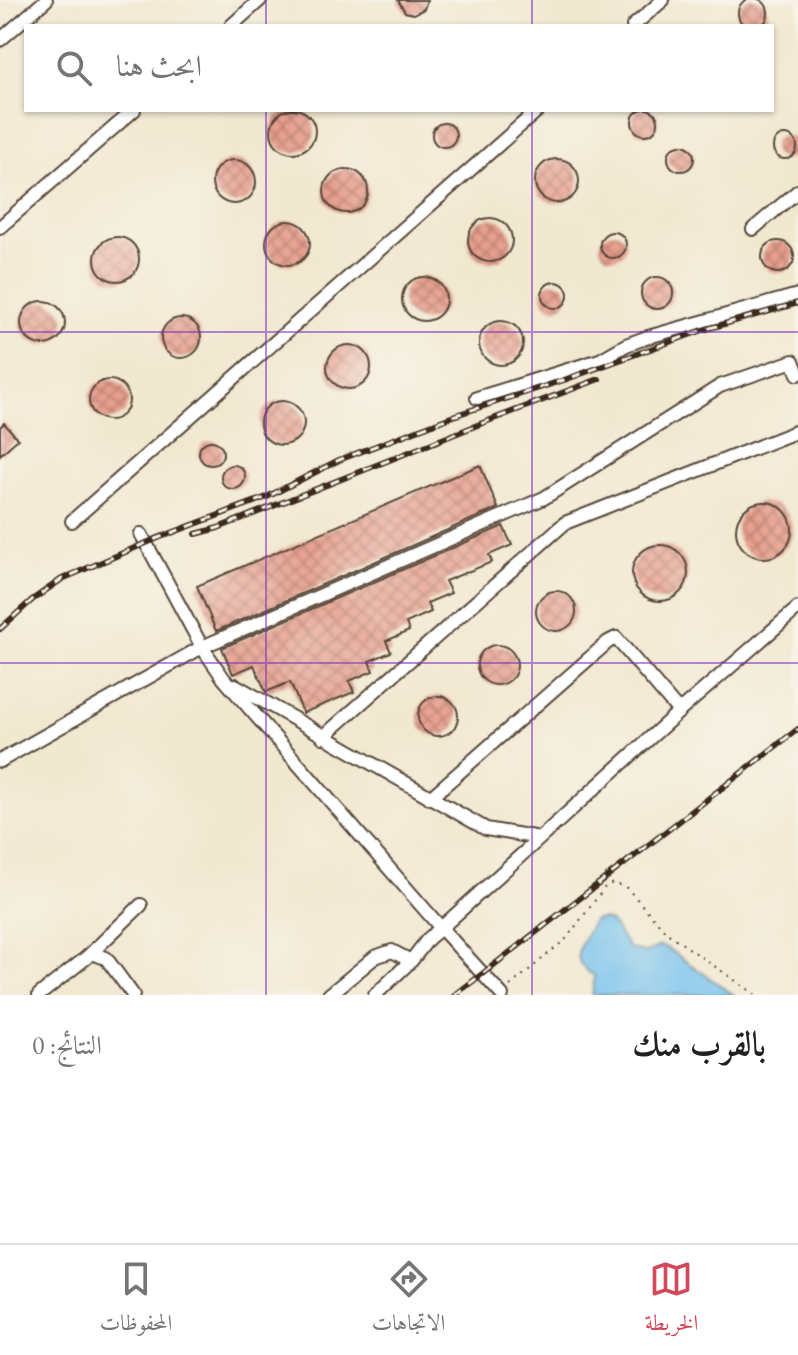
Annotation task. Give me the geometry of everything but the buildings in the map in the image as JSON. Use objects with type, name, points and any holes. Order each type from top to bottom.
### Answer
[{"type":"lane","points":[[0,40],[46,0]]},
{"type":"lane","points":[[233,24],[260,0]]},
{"type":"lane","points":[[635,24],[663,0]]},
{"type":"lane","points":[[0,227],[132,112]]},
{"type":"lane","points":[[72,521],[536,112]]},
{"type":"lane","points":[[753,229],[798,191]]},
{"type":"lane","points":[[477,398],[600,360],[648,337],[798,295]]},
{"type":"lane","points":[[0,761],[202,647],[544,498],[720,386],[793,361],[798,374]]},
{"type":"lane","points":[[323,737],[565,523],[798,431]]},
{"type":"lane","points":[[141,534],[202,647],[224,679],[501,994]]},
{"type":"lane","points":[[375,995],[411,961],[428,939],[798,608]]},
{"type":"lane","points":[[430,798],[616,638],[676,708],[683,708]]},
{"type":"lane","points":[[224,679],[486,829],[540,838]]},
{"type":"lane","points":[[39,995],[91,953],[141,905]]},
{"type":"lane","points":[[329,995],[375,957],[392,951],[411,961]]},
{"type":"lane","points":[[91,953],[106,958],[133,995]]},
{"type":"path","points":[[501,994],[566,939],[605,887],[613,883],[627,888],[667,933],[756,995]]},
{"type":"water","points":[[593,920],[611,922],[629,948],[644,953],[660,946],[667,948],[734,995],[592,995],[595,976],[580,962],[579,949]]},
{"type":"railway","points":[[0,629],[32,600],[62,579],[158,538],[267,497],[339,460],[459,414],[703,330],[798,303]]},
{"type":"railway","points":[[196,534],[599,379]]},
{"type":"railway","points":[[455,995],[798,729]]}]
